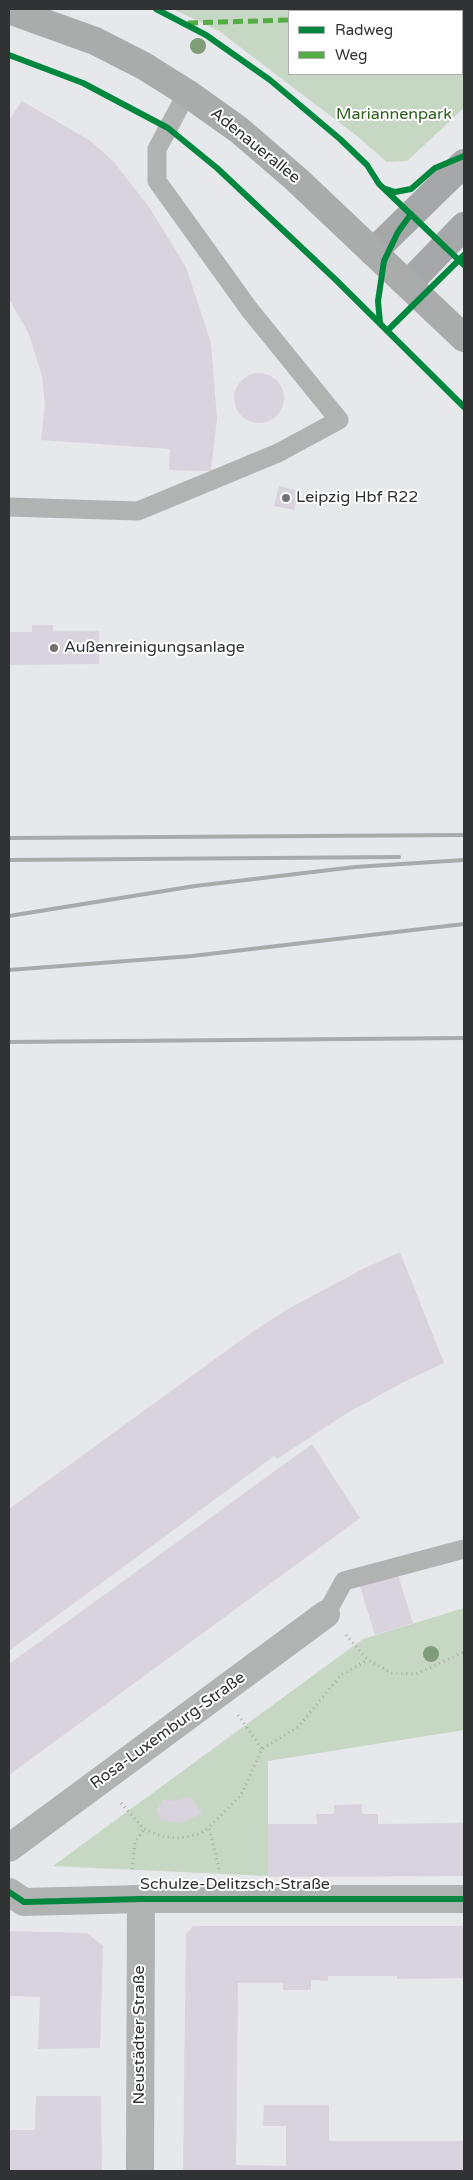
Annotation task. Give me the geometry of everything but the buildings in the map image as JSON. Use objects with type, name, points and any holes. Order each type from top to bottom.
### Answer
[{"type":"main road","name":"Adenauerallee","points":[[9,10],[95,41],[144,66],[187,93],[239,130],[296,178],[464,338]]},
{"type":"main road","points":[[373,252],[464,163]]},
{"type":"main road","points":[[408,284],[464,226]]},
{"type":"street","name":"Rosa-Luxemburg-Straße","points":[[9,1848],[326,1614]]},
{"type":"street","name":"Schulze-Delitzsch-Straße","points":[[9,1892],[24,1902],[226,1898],[464,1899]]},
{"type":"street","name":"Neustädter Straße","points":[[135,1899],[140,2171]]},
{"type":"lane","points":[[9,507],[138,511],[278,453],[339,420],[249,309],[157,181],[157,149],[187,93]]},
{"type":"lane","points":[[326,1614],[344,1581],[464,1549]]},
{"type":"path","points":[[102,1779],[131,1817],[144,1830],[164,1837],[180,1838],[199,1834],[209,1827],[241,1795],[262,1750],[298,1727],[341,1675],[368,1660],[392,1673],[416,1674],[464,1652]]},
{"type":"path","points":[[222,1690],[262,1750]]},
{"type":"path","points":[[209,1827],[226,1898]]},
{"type":"path","points":[[135,1899],[135,1842],[144,1830]]},
{"type":"green space","name":"Mariannenpark","points":[[173,9],[464,9],[464,108],[407,161],[387,162],[357,136],[219,31]]},
{"type":"green space","points":[[464,1608],[464,1730],[268,1761],[268,1876],[53,1866],[363,1639]]},
{"type":"railway","points":[[9,838],[464,835]]},
{"type":"railway","points":[[9,860],[399,857]]},
{"type":"railway","points":[[9,916],[195,886],[355,867],[464,860]]},
{"type":"railway","points":[[9,970],[192,956],[464,924]]},
{"type":"railway","points":[[9,1042],[464,1038]]},
{"type":"marked path","points":[[188,23],[288,20]]},
{"type":"cycle path","points":[[156,9],[206,35],[270,80],[340,139],[367,165],[379,184],[464,265]]},
{"type":"cycle path","points":[[9,55],[83,83],[168,128],[217,168],[336,280],[464,407]]},
{"type":"cycle path","points":[[386,189],[395,192],[411,189],[435,168],[464,156]]},
{"type":"cycle path","points":[[380,323],[378,301],[384,261],[398,232],[411,214]]},
{"type":"cycle path","points":[[387,331],[464,255]]},
{"type":"cycle path","points":[[9,1892],[24,1902],[141,1899],[464,1899]]},
{"type":"place","name":"Leipzig Hbf R22","points":[[286,498]]},
{"type":"place","name":"Außenreinigungsanlage","points":[[54,648]]}]
